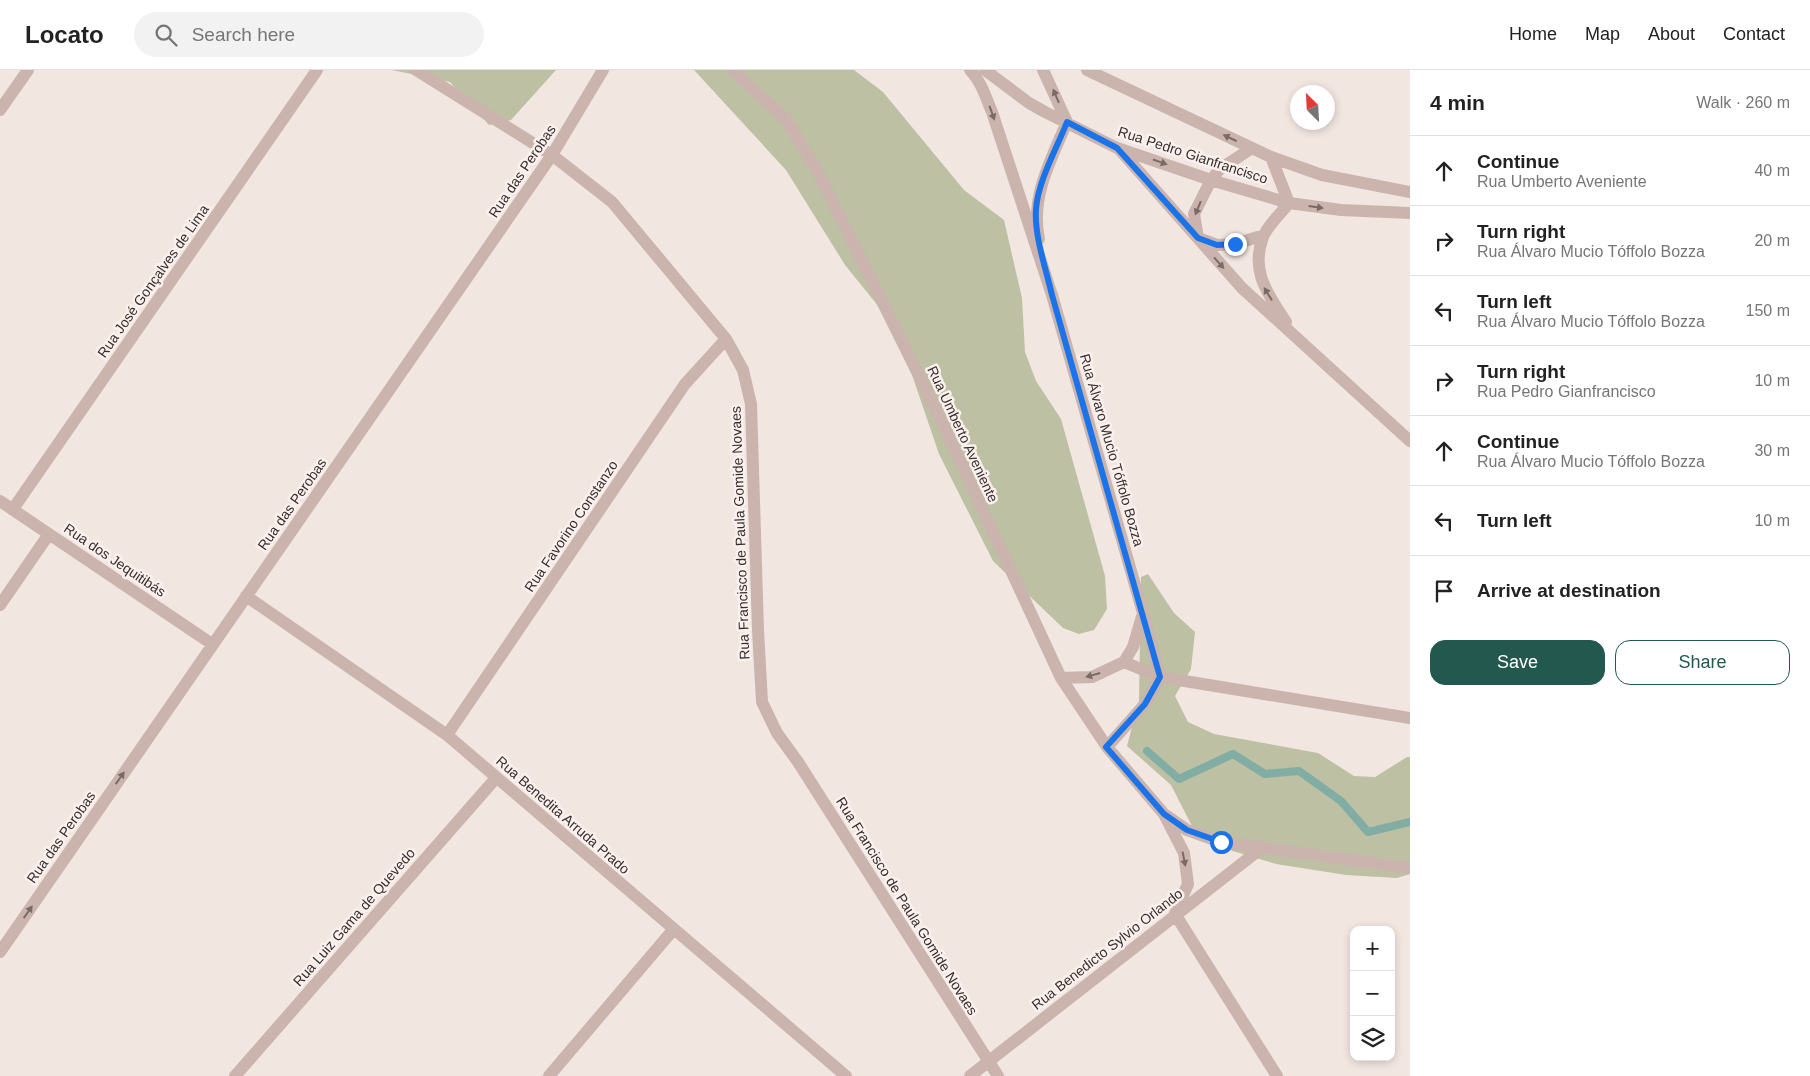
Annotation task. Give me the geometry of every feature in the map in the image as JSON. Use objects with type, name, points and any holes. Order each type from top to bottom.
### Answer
[{"type":"street","points":[[0,110],[28,70]]},
{"type":"street","name":"Rua José Gonçalves de Lima","points":[[13,510],[317,70]]},
{"type":"street","name":"Rua Francisco de Paula Gomide Novaes","points":[[416,70],[552,155],[612,202],[726,339],[743,370],[751,404],[762,702],[777,733],[798,762],[998,1076]]},
{"type":"street","name":"Rua das Perobas","points":[[0,952],[552,155],[603,70]]},
{"type":"street","name":"Rua Umberto Aveniente","points":[[732,70],[785,118],[817,170],[940,418],[1061,678],[1106,747],[1164,814],[1184,853],[1188,884],[1175,914]]},
{"type":"street","name":"Rua Álvaro Mucio Tóffolo Bozza","points":[[970,70],[985,94],[992,112],[1052,295],[1160,677]]},
{"type":"street","name":"Rua Pedro Gianfrancisco","points":[[986,70],[1029,103],[1117,148],[1211,180],[1290,203],[1341,210],[1410,212]]},
{"type":"street","points":[[1043,70],[1067,122]]},
{"type":"street","name":"Rua Pedro Gianfrancisco","points":[[1087,70],[1271,157],[1322,175],[1410,192]]},
{"type":"street","name":"Rua Álvaro Mucio Tóffolo Bozza","points":[[1052,295],[1038,233],[1036,209],[1046,171],[1067,122]]},
{"type":"street","points":[[1117,148],[1242,288],[1410,441]]},
{"type":"street","points":[[1198,238],[1194,214],[1211,180],[1220,169],[1252,148]]},
{"type":"street","points":[[1271,157],[1290,203],[1264,235],[1258,259],[1262,284],[1294,335]]},
{"type":"street","points":[[1198,238],[1217,245],[1235,244],[1264,235]]},
{"type":"street","name":"Rua Favorino Constanzo","points":[[448,735],[685,384],[726,339]]},
{"type":"street","name":"Rua dos Jequitibás","points":[[0,501],[212,644]]},
{"type":"street","points":[[0,605],[49,534]]},
{"type":"street","name":"Rua Benedita Arruda Prado","points":[[246,596],[448,735],[673,930],[846,1076]]},
{"type":"street","points":[[1061,678],[1092,677],[1124,662],[1133,647],[1143,613]]},
{"type":"street","points":[[1124,662],[1160,677],[1410,718]]},
{"type":"street","points":[[1106,747],[1145,704],[1160,677]]},
{"type":"street","name":"Rua Luiz Gama de Quevedo","points":[[235,1076],[496,778]]},
{"type":"street","name":"Rua Umberto Aveniente","points":[[1164,814],[1187,830],[1221,842],[1410,868]]},
{"type":"street","name":"Rua Benedicto Sylvio Orlando","points":[[970,1076],[1263,847]]},
{"type":"street","points":[[1175,914],[1277,1076]]},
{"type":"street","points":[[549,1076],[673,930]]},
{"type":"green space","points":[[392,70],[556,70],[511,120],[489,125],[450,82]]},
{"type":"green space","points":[[694,70],[854,70],[883,92],[964,190],[1004,220],[1022,298],[1025,352],[1036,381],[1061,419],[1105,576],[1107,609],[1094,630],[1079,634],[1063,628],[993,561],[939,454],[896,328],[845,265],[786,170]]},
{"type":"green space","points":[[1148,574],[1174,613],[1195,632],[1191,669],[1175,696],[1188,722],[1214,734],[1318,753],[1354,776],[1375,777],[1410,757],[1410,874],[1397,878],[1346,875],[1276,864],[1223,848],[1195,832],[1171,785],[1127,746],[1139,701],[1141,577]]},
{"type":"waterway","points":[[1147,751],[1179,779],[1233,754],[1265,774],[1299,771],[1341,801],[1368,832],[1410,822]]},
{"type":"route","points":[[1221,842],[1187,830],[1164,814],[1106,747],[1145,704],[1160,677],[1052,295],[1038,233],[1036,209],[1040,190],[1067,122],[1117,148],[1198,238],[1217,245],[1235,244]]}]
